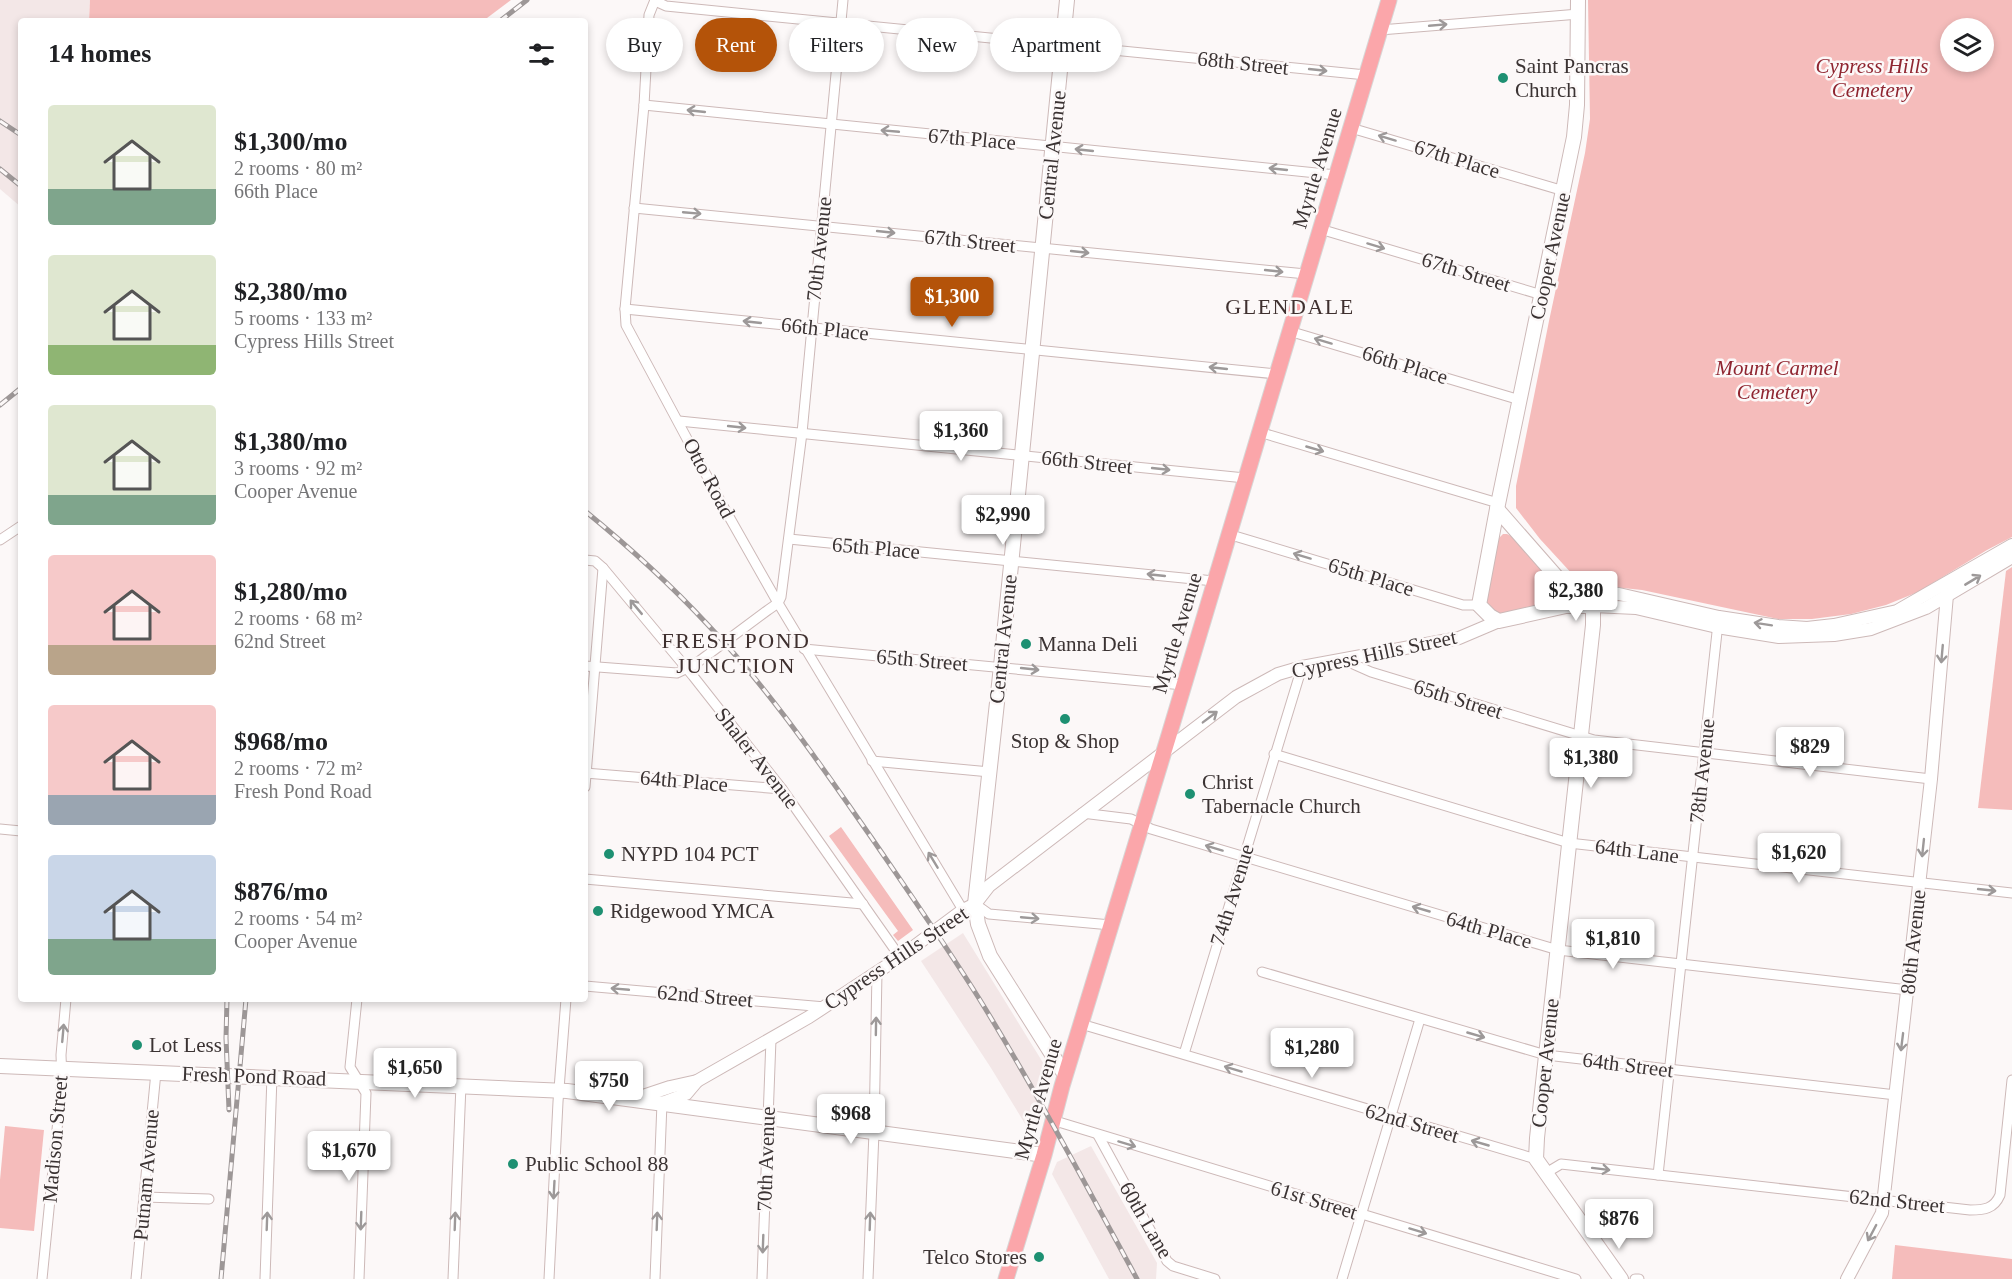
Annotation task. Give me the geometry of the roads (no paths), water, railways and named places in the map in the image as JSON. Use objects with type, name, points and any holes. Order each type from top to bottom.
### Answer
[{"type":"main road","name":"Central Avenue","points":[[1065,18],[1067,0]]},
{"type":"main road","name":"Myrtle Avenue","points":[[1006,1279],[1044,1155],[1065,1074],[1142,825],[1389,0]]},
{"type":"main road","name":"Cooper Avenue","points":[[1479,605],[1564,191],[1578,105],[1579,7]]},
{"type":"main road","name":"Central Avenue","points":[[1060,72],[990,772],[969,907],[990,956],[1065,1074]]},
{"type":"main road","points":[[1498,506],[1562,583],[1593,600]]},
{"type":"main road","points":[[1557,608],[1564,595],[1562,583]]},
{"type":"main road","name":"Cooper Avenue","points":[[1593,600],[1593,625],[1536,1159],[1621,1279]]},
{"type":"main road","name":"Cypress Hills Street","points":[[1499,621],[1593,600]]},
{"type":"main road","points":[[1479,605],[1499,621]]},
{"type":"main road","name":"Fresh Pond Road","points":[[0,1065],[559,1090],[1044,1155]]},
{"type":"street","name":"70th Avenue","points":[[841,18],[843,0]]},
{"type":"street","name":"68th Street","points":[[655,1],[666,6],[796,18]]},
{"type":"street","name":"Otto Road","points":[[655,1],[649,15],[644,105],[625,309],[626,325],[723,506],[804,650],[872,761],[969,907]]},
{"type":"street","points":[[1380,30],[1579,7]]},
{"type":"street","name":"68th Street","points":[[884,27],[990,37]]},
{"type":"street","name":"68th Street","points":[[1122,51],[1366,75]]},
{"type":"street","name":"70th Avenue","points":[[778,603],[781,597],[802,433],[836,72]]},
{"type":"street","name":"67th Place","points":[[644,105],[1336,175]]},
{"type":"street","name":"67th Place","points":[[1351,128],[1564,191]]},
{"type":"street","name":"67th Street","points":[[634,208],[1306,274]]},
{"type":"street","name":"67th Street","points":[[1320,229],[1542,295]]},
{"type":"street","name":"66th Place","points":[[625,309],[1276,374]]},
{"type":"street","name":"66th Place","points":[[1289,331],[1520,400]]},
{"type":"street","name":"66th Street","points":[[679,421],[1245,478]]},
{"type":"street","points":[[1259,432],[1498,506]]},
{"type":"street","points":[[0,540],[18,528]]},
{"type":"street","name":"65th Place","points":[[1228,534],[1463,605],[1479,605]]},
{"type":"street","name":"65th Place","points":[[789,539],[1214,581]]},
{"type":"street","name":"Cypress Hills Street","points":[[1718,622],[1807,628],[1834,625],[1897,611],[2012,545]]},
{"type":"street","name":"Cypress Hills Street","points":[[1593,600],[1619,594],[1779,637],[1834,635],[1871,629],[1926,608],[2012,557]]},
{"type":"street","points":[[588,560],[595,561],[603,568],[590,666],[588,720]]},
{"type":"street","name":"Shaler Avenue","points":[[603,568],[687,668],[782,789],[900,957]]},
{"type":"street","name":"80th Avenue","points":[[1847,1279],[1882,1213],[1884,1200],[1931,779],[1947,596]]},
{"type":"street","points":[[590,666],[677,673],[778,603]]},
{"type":"street","name":"Cypress Hills Street","points":[[633,1100],[670,1087],[697,1081],[825,1007],[900,957],[969,907],[989,886],[1236,697],[1278,674],[1302,667],[1459,638],[1499,621]]},
{"type":"street","name":"78th Avenue","points":[[1658,1175],[1718,622]]},
{"type":"street","name":"65th Street","points":[[804,650],[1001,666],[1183,685]]},
{"type":"street","name":"65th Street","points":[[1344,660],[1371,672],[1594,740],[1931,779]]},
{"type":"street","name":"74th Avenue","points":[[1184,1054],[1302,667]]},
{"type":"street","name":"64th Lane","points":[[1274,754],[1569,843],[2012,893]]},
{"type":"street","points":[[872,761],[990,772]]},
{"type":"street","name":"64th Place","points":[[588,773],[782,789]]},
{"type":"street","name":"64th Place","points":[[1082,813],[1131,819],[1142,825],[1244,857],[1558,950],[1908,990]]},
{"type":"street","points":[[0,829],[18,831]]},
{"type":"street","points":[[588,879],[863,904]]},
{"type":"street","points":[[969,907],[989,914],[1111,925]]},
{"type":"street","points":[[868,1279],[877,972]]},
{"type":"street","name":"64th Street","points":[[1262,972],[1546,1055],[1896,1095]]},
{"type":"street","name":"62nd Street","points":[[588,986],[825,1007]]},
{"type":"street","name":"Madison Street","points":[[42,1279],[62,1080],[61,1055],[66,1002]]},
{"type":"street","points":[[357,1002],[350,1067],[366,1093],[359,1279]]},
{"type":"street","points":[[549,1279],[566,1002]]},
{"type":"street","points":[[1342,1279],[1420,1019]]},
{"type":"street","name":"62nd Street","points":[[1081,1024],[1536,1159]]},
{"type":"street","name":"70th Avenue","points":[[762,1279],[771,1039]]},
{"type":"street","name":"Putnam Avenue","points":[[136,1279],[156,1072]]},
{"type":"street","points":[[265,1279],[272,1076]]},
{"type":"street","name":"62nd Street","points":[[1546,1173],[1561,1164],[1985,1210],[1997,1202],[2000,1195],[2012,1080]]},
{"type":"street","name":"Cypress Hills Street","points":[[662,1103],[686,1094],[697,1081]]},
{"type":"street","points":[[453,1279],[461,1085]]},
{"type":"street","points":[[655,1279],[662,1103]]},
{"type":"street","name":"61st Street","points":[[1052,1120],[1576,1279]]},
{"type":"street","name":"60th Lane","points":[[1098,1135],[1167,1261],[1173,1266],[1215,1279]]},
{"type":"street","points":[[144,1197],[209,1199]]},
{"type":"railway","points":[[504,18],[527,0]]},
{"type":"railway","points":[[0,121],[18,133]]},
{"type":"railway","points":[[0,169],[18,184]]},
{"type":"railway","points":[[0,405],[18,390]]},
{"type":"railway","points":[[588,514],[648,566],[708,625],[752,675],[813,755],[913,898],[980,1000],[1041,1103],[1137,1279]]},
{"type":"railway","points":[[227,1002],[229,1110]]},
{"type":"railway","points":[[221,1279],[246,1002]]},
{"type":"place","name":"Saint Pancras Church","points":[[1503,78]]},
{"type":"place","name":"Manna Deli","points":[[1026,644]]},
{"type":"place","name":"Stop & Shop","points":[[1065,719]]},
{"type":"place","name":"Christ Tabernacle Church","points":[[1190,794]]},
{"type":"place","name":"NYPD 104 PCT","points":[[609,854]]},
{"type":"place","name":"Ridgewood YMCA","points":[[598,911]]},
{"type":"place","name":"Lot Less","points":[[137,1045]]},
{"type":"place","name":"Public School 88","points":[[513,1164]]},
{"type":"place","name":"Telco Stores","points":[[1039,1257]]},
{"type":"district","name":"GLENDALE","points":[[1290,306]]},
{"type":"district","name":"FRESH POND JUNCTION","points":[[736,652]]},
{"type":"park label","name":"Cypress Hills Cemetery","points":[[1872,78]]},
{"type":"park label","name":"Mount Carmel Cemetery","points":[[1777,380]]}]
